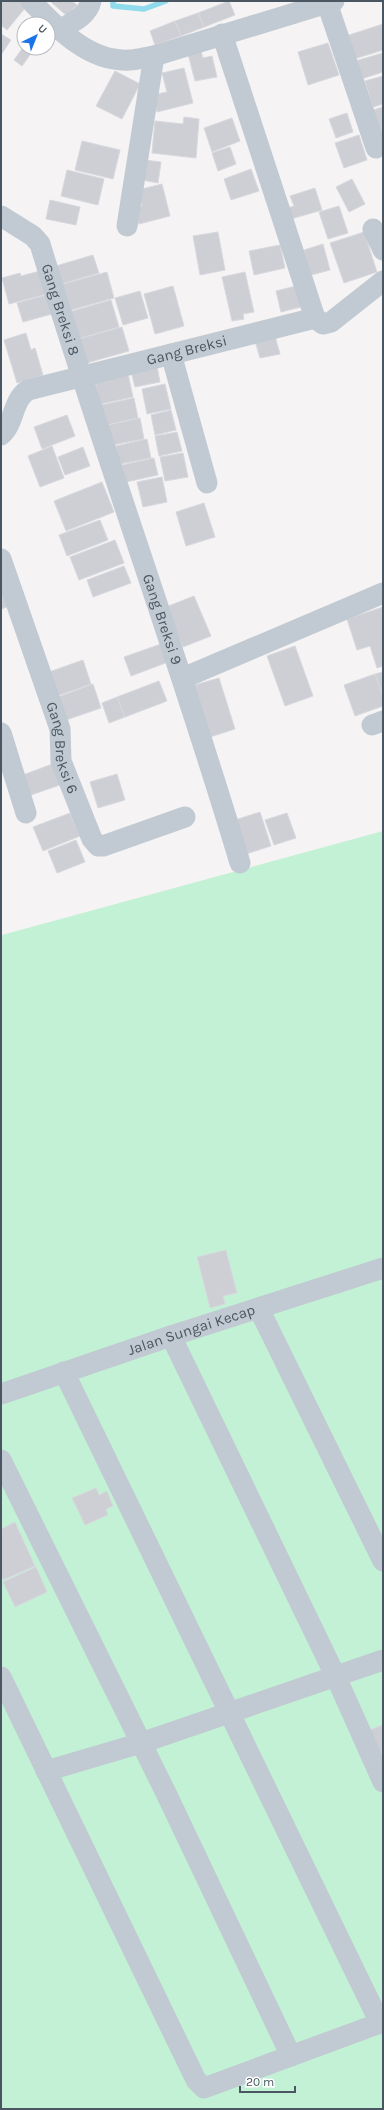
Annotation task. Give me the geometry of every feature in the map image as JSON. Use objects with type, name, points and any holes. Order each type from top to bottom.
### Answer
[{"type":"street","points":[[31,1],[59,30],[82,46],[114,59],[130,60],[154,56],[330,2],[376,148]]},
{"type":"street","points":[[59,30],[81,16],[90,7],[91,1]]},
{"type":"street","points":[[222,34],[315,318]]},
{"type":"street","points":[[127,226],[154,56]]},
{"type":"street","name":"Gang Breksi 8","points":[[1,216],[33,236],[40,244],[80,376]]},
{"type":"street","points":[[373,229],[383,250]]},
{"type":"street","name":"Gang Breksi","points":[[1,435],[9,426],[17,402],[25,392],[80,376],[315,318],[324,324],[331,322],[383,281]]},
{"type":"street","points":[[171,354],[207,483]]},
{"type":"street","name":"Gang Breksi 9","points":[[80,376],[183,678],[240,863]]},
{"type":"street","name":"Gang Breksi 6","points":[[1,559],[60,729],[61,761],[92,840],[98,846],[103,846],[185,818]]},
{"type":"street","points":[[183,678],[383,593]]},
{"type":"street","points":[[1,733],[26,814]]},
{"type":"street","name":"Jalan Sungai Kecap","points":[[1,1394],[171,1336],[383,1268]]},
{"type":"street","points":[[259,1309],[383,1561]]},
{"type":"street","points":[[171,1336],[336,1677],[383,1782]]},
{"type":"street","points":[[1,1677],[196,2080],[204,2088],[382,2022],[229,1713],[64,1372]]},
{"type":"street","points":[[1,1460],[141,1743],[291,2056]]},
{"type":"street","points":[[46,1771],[141,1743],[383,1660]]},
{"type":"green space","points":[[383,831],[383,2109],[1,2109],[2,935]]},
{"type":"building","points":[[1,1],[20,1],[26,7],[19,16],[16,16],[16,19],[7,30],[1,25]]},
{"type":"building","points":[[72,1],[77,5],[67,16],[51,2]]},
{"type":"building","points":[[229,1],[235,15],[204,27],[198,13]]},
{"type":"building","points":[[198,13],[204,27],[181,36],[175,21]]},
{"type":"building","points":[[175,21],[181,36],[155,45],[150,31]]},
{"type":"building","points":[[383,24],[383,50],[354,59],[346,36]]},
{"type":"building","points":[[1,34],[11,40],[1,55]]},
{"type":"building","points":[[328,43],[339,75],[308,85],[298,52]]},
{"type":"building","points":[[201,51],[203,58],[212,56],[217,77],[195,81],[188,54]]},
{"type":"building","points":[[383,53],[383,72],[358,80],[352,62]]},
{"type":"building","points":[[17,56],[29,56],[22,66],[14,60]]},
{"type":"building","points":[[184,68],[193,103],[157,112],[153,95],[167,92],[162,73]]},
{"type":"building","points":[[115,71],[140,84],[122,119],[96,106]]},
{"type":"building","points":[[383,76],[383,104],[373,107],[365,81]]},
{"type":"building","points":[[383,107],[383,137],[373,110]]},
{"type":"building","points":[[347,113],[353,132],[336,138],[329,119]]},
{"type":"building","points":[[184,117],[199,119],[196,158],[152,153],[155,121],[183,124]]},
{"type":"building","points":[[232,118],[240,141],[212,152],[204,128]]},
{"type":"building","points":[[359,135],[367,160],[344,168],[335,143]]},
{"type":"building","points":[[82,141],[120,150],[113,179],[75,170]]},
{"type":"building","points":[[230,147],[236,164],[218,171],[212,153]]},
{"type":"building","points":[[145,160],[161,162],[158,183],[142,180]]},
{"type":"building","points":[[251,169],[259,191],[231,200],[224,179]]},
{"type":"building","points":[[67,170],[104,179],[98,205],[61,196]]},
{"type":"building","points":[[352,179],[365,204],[349,212],[336,187]]},
{"type":"building","points":[[162,184],[170,216],[139,224],[135,208],[142,206],[138,190]]},
{"type":"building","points":[[315,188],[322,210],[291,219],[287,208],[294,206],[290,196]]},
{"type":"building","points":[[50,200],[80,207],[76,225],[46,219]]},
{"type":"building","points":[[339,206],[348,233],[328,239],[319,212]]},
{"type":"building","points":[[218,232],[225,270],[200,275],[193,236]]},
{"type":"building","points":[[364,232],[377,272],[344,283],[330,243]]},
{"type":"building","points":[[323,244],[330,270],[311,275],[304,250]]},
{"type":"building","points":[[280,245],[285,268],[254,275],[249,251]]},
{"type":"building","points":[[93,255],[99,273],[61,284],[56,266]]},
{"type":"building","points":[[40,271],[47,294],[9,304],[2,278],[20,273],[21,276]]},
{"type":"building","points":[[107,272],[114,298],[71,310],[63,284]]},
{"type":"building","points":[[245,272],[254,312],[243,314],[244,319],[232,321],[222,277]]},
{"type":"building","points":[[173,286],[184,326],[155,334],[144,294]]},
{"type":"building","points":[[296,286],[301,307],[281,312],[276,291]]},
{"type":"building","points":[[140,291],[148,318],[123,325],[115,298]]},
{"type":"building","points":[[46,295],[52,314],[23,322],[17,303]]},
{"type":"building","points":[[111,300],[119,327],[77,339],[69,312]]},
{"type":"building","points":[[122,327],[129,351],[83,364],[75,340]]},
{"type":"building","points":[[26,333],[31,350],[35,348],[43,375],[17,383],[4,340]]},
{"type":"building","points":[[275,336],[280,354],[260,358],[255,341]]},
{"type":"building","points":[[157,366],[160,382],[135,387],[131,371]]},
{"type":"building","points":[[128,374],[133,397],[100,404],[95,381]]},
{"type":"building","points":[[165,384],[171,409],[147,414],[142,389]]},
{"type":"building","points":[[134,398],[138,418],[106,425],[101,405]]},
{"type":"building","points":[[171,410],[176,430],[155,435],[151,415]]},
{"type":"building","points":[[67,415],[75,436],[42,449],[34,427]]},
{"type":"building","points":[[140,418],[144,439],[112,445],[108,425]]},
{"type":"building","points":[[177,432],[182,451],[159,456],[155,436]]},
{"type":"building","points":[[147,439],[151,458],[120,464],[116,446]]},
{"type":"building","points":[[52,446],[64,478],[40,487],[28,456]]},
{"type":"building","points":[[83,447],[90,466],[65,475],[58,457]]},
{"type":"building","points":[[183,453],[188,477],[165,481],[160,457]]},
{"type":"building","points":[[154,458],[158,475],[126,482],[122,465]]},
{"type":"building","points":[[162,477],[167,502],[143,507],[137,482]]},
{"type":"building","points":[[102,482],[114,512],[66,531],[54,501]]},
{"type":"building","points":[[204,503],[215,537],[186,546],[176,512]]},
{"type":"building","points":[[100,520],[108,540],[67,556],[59,535]]},
{"type":"building","points":[[115,540],[124,563],[79,580],[70,557]]},
{"type":"building","points":[[124,566],[131,583],[93,597],[87,580]]},
{"type":"building","points":[[1,586],[10,606],[1,609]]},
{"type":"building","points":[[194,596],[211,636],[183,647],[166,607]]},
{"type":"building","points":[[383,607],[383,666],[377,668],[370,646],[357,650],[347,619]]},
{"type":"building","points":[[161,644],[168,662],[131,676],[124,657]]},
{"type":"building","points":[[295,646],[313,696],[285,706],[267,656]]},
{"type":"building","points":[[83,660],[91,684],[57,696],[49,672]]},
{"type":"building","points":[[383,672],[383,696],[375,674]]},
{"type":"building","points":[[375,674],[383,696],[383,706],[355,716],[344,685]]},
{"type":"building","points":[[219,678],[235,729],[207,738],[191,686]]},
{"type":"building","points":[[159,681],[167,701],[125,717],[117,697]]},
{"type":"building","points":[[93,684],[101,708],[66,720],[58,697]]},
{"type":"building","points":[[117,697],[125,717],[109,723],[102,703]]},
{"type":"building","points":[[55,763],[63,784],[31,795],[23,775]]},
{"type":"building","points":[[117,774],[125,800],[98,808],[90,782]]},
{"type":"building","points":[[260,812],[271,846],[246,854],[235,820]]},
{"type":"building","points":[[70,813],[80,836],[43,851],[33,827]]},
{"type":"building","points":[[287,813],[296,838],[274,845],[265,820]]},
{"type":"building","points":[[76,840],[85,862],[57,873],[48,851]]},
{"type":"building","points":[[226,1250],[237,1293],[223,1296],[225,1304],[210,1308],[197,1257]]},
{"type":"building","points":[[96,1488],[99,1495],[107,1491],[113,1506],[106,1509],[108,1515],[85,1525],[72,1498]]},
{"type":"building","points":[[15,1522],[35,1566],[3,1580],[1,1575],[1,1529]]},
{"type":"building","points":[[36,1567],[47,1592],[15,1607],[3,1582]]},
{"type":"building","points":[[383,1725],[383,1751],[375,1754],[367,1731]]},
{"type":"waterway","points":[[113,1],[113,6],[144,9],[166,1]]}]
